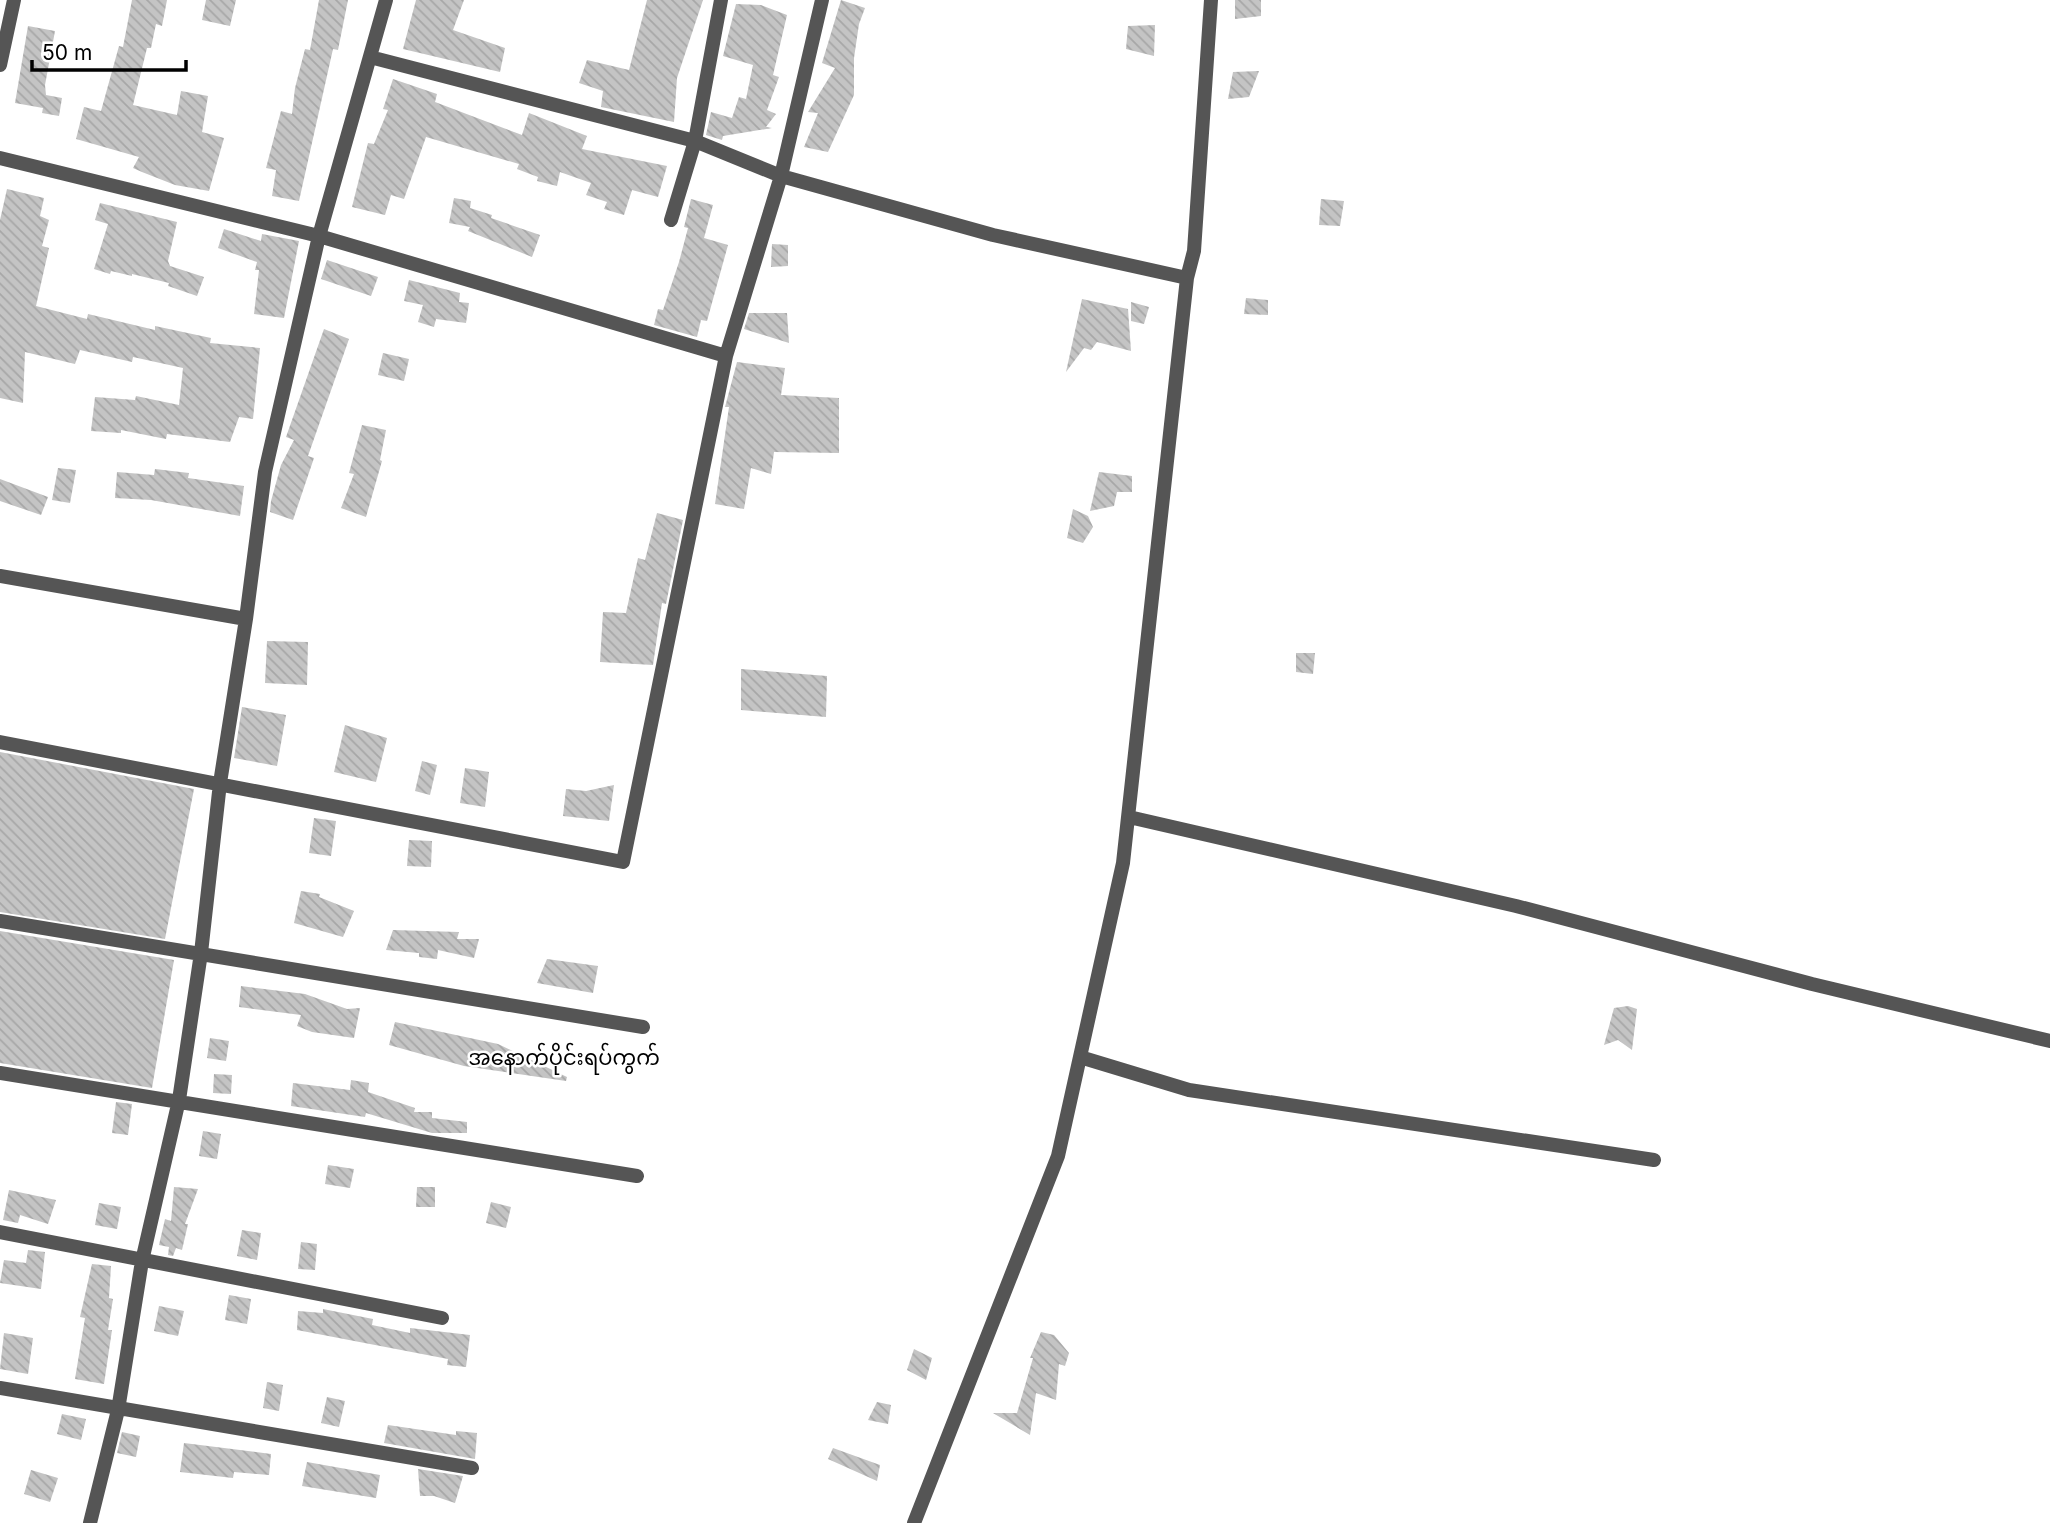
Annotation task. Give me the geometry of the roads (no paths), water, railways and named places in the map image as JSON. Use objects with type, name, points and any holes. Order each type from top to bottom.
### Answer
[{"type":"street","points":[[0,65],[14,0]]},
{"type":"street","points":[[90,1523],[118,1410],[142,1261],[178,1100],[201,953],[220,783],[246,619],[265,472],[319,236],[386,0]]},
{"type":"street","points":[[671,220],[695,141],[721,0]]},
{"type":"street","points":[[0,742],[623,862],[726,356],[781,176],[822,0]]},
{"type":"street","points":[[914,1523],[1058,1156],[1123,863],[1187,278],[1194,251],[1211,0]]},
{"type":"street","points":[[370,57],[695,141],[781,176],[993,235],[1187,278]]},
{"type":"street","points":[[0,158],[319,236],[726,356]]},
{"type":"street","points":[[0,576],[246,619]]},
{"type":"street","points":[[1129,817],[1516,906],[1812,984],[2050,1041]]},
{"type":"street","points":[[0,921],[643,1027]]},
{"type":"street","points":[[1080,1057],[1189,1090],[1654,1160]]},
{"type":"street","points":[[0,1073],[637,1176]]},
{"type":"street","points":[[0,1231],[442,1318]]},
{"type":"street","points":[[0,1388],[472,1468]]},
{"type":"district","name":"အနောက်ပိုင်းရပ်ကွက်","points":[[564,1057]]}]
